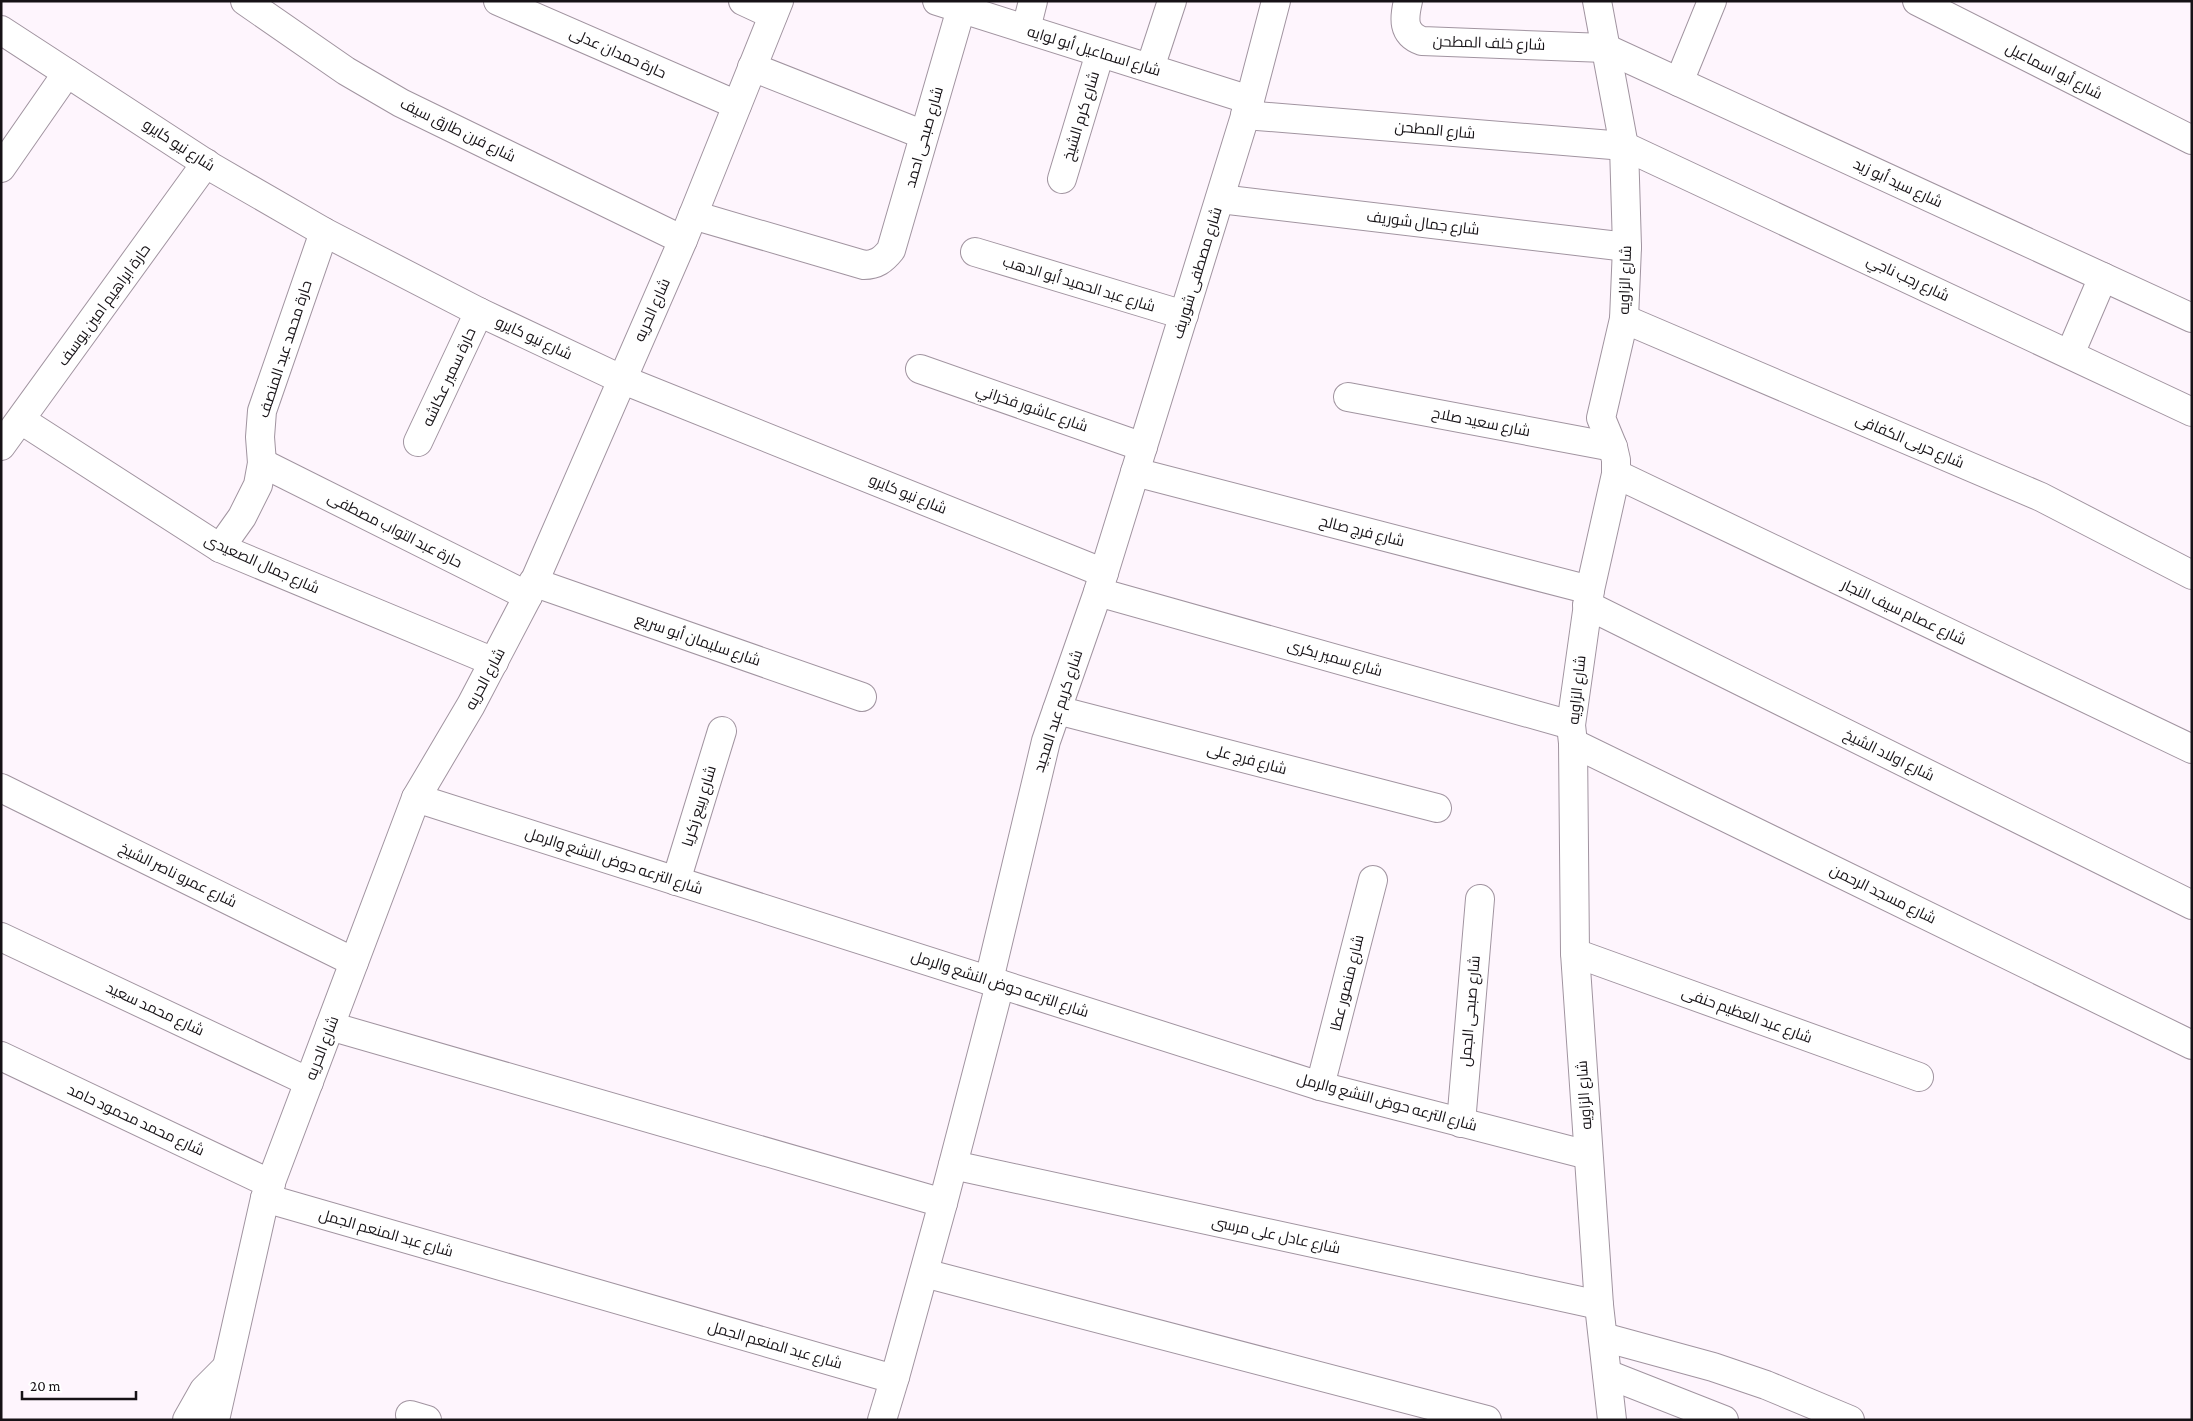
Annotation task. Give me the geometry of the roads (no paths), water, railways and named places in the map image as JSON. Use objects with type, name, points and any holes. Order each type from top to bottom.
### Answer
[{"type":"street","name":"حارة حمدان عدلى","points":[[498,1],[737,105]]},
{"type":"street","points":[[743,1],[776,8]]},
{"type":"street","points":[[1026,29],[1033,1]]},
{"type":"street","points":[[1150,68],[1172,1]]},
{"type":"street","name":"شارع مصطفى شوريف","points":[[1143,447],[1248,107],[1276,1]]},
{"type":"street","name":"شارع خلف المطحن","points":[[1408,1],[1404,20],[1406,27],[1409,34],[1422,41],[1605,48]]},
{"type":"street","name":"شارع الزاويه","points":[[1597,1],[1624,146],[1627,247],[1624,319],[1601,418],[1613,447],[1616,460],[1616,474],[1588,597],[1572,734],[1575,953],[1599,1305],[1612,1420]]},
{"type":"street","points":[[1679,82],[1712,1]]},
{"type":"street","name":"شارع أبو اسماعيل","points":[[1917,1],[2192,140]]},
{"type":"street","name":"شارع اسماعيل أبو لوايه","points":[[949,5],[1150,68],[1248,107]]},
{"type":"street","name":"شارع صبحى احمد","points":[[880,262],[891,250],[924,135],[949,5]]},
{"type":"street","name":"شارع فرن طارق سيف","points":[[260,6],[346,71],[401,103],[688,227],[864,265],[880,262]]},
{"type":"street","name":"شارع الحريه","points":[[215,1420],[268,1191],[416,798],[440,760],[494,662],[530,589],[688,227],[776,8]]},
{"type":"street","name":"شارع نيو كايرو","points":[[1,30],[206,163],[324,232],[479,312],[621,380],[1101,582]]},
{"type":"street","name":"شارع سيد أبو زيد","points":[[1605,48],[2192,318]]},
{"type":"street","name":"شارع كرم الشيخ","points":[[1062,179],[1100,53]]},
{"type":"street","points":[[752,68],[924,135]]},
{"type":"street","points":[[1,168],[67,73]]},
{"type":"street","name":"شارع المطحن","points":[[1248,107],[1624,146]]},
{"type":"street","name":"شارع رجب ناجي","points":[[1624,146],[2192,412]]},
{"type":"street","name":"حارة ابراهيم امين يوسف","points":[[1,446],[206,163]]},
{"type":"street","name":"شارع جمال شوريف","points":[[1220,198],[1627,247]]},
{"type":"street","name":"حارة محمد عبد المنصف","points":[[220,548],[242,517],[258,485],[262,463],[260,437],[262,411],[324,232]]},
{"type":"street","name":"شارع عبد الحميد أبو الدهب","points":[[975,252],[1184,315]]},
{"type":"street","points":[[2070,354],[2103,277]]},
{"type":"street","name":"حارة سمير عكاشه","points":[[418,442],[479,312]]},
{"type":"street","name":"شارع حربى الكفافى","points":[[1624,319],[2041,497],[2192,575]]},
{"type":"street","name":"شارع عاشور فخراني","points":[[920,368],[1143,447]]},
{"type":"street","name":"شارع سعيد صلاح","points":[[1348,397],[1613,447]]},
{"type":"street","name":"شارع جمال الصعيدى","points":[[21,420],[220,548],[494,662]]},
{"type":"street","name":"شارع كريم عبد المجيد","points":[[995,982],[1033,792],[1046,741],[1101,582],[1143,447]]},
{"type":"street","name":"حارة عبد التواب مصطفى","points":[[262,463],[530,589]]},
{"type":"street","name":"شارع فرج صالح","points":[[1135,472],[1588,597]]},
{"type":"street","name":"شارع عصام سيف النجار","points":[[1616,474],[2192,749]]},
{"type":"street","name":"شارع سمير بكرى","points":[[1101,582],[1572,734]]},
{"type":"street","name":"شارع سليمان أبو سريع","points":[[530,589],[862,697]]},
{"type":"street","name":"شارع اولاد الشيخ","points":[[1588,597],[2192,905]]},
{"type":"street","name":"شارع فرج على","points":[[1057,710],[1437,808]]},
{"type":"street","name":"شارع ربيع زكريا","points":[[676,881],[722,731]]},
{"type":"street","name":"شارع مسجد الرحمن","points":[[1572,734],[2192,1045]]},
{"type":"street","name":"شارع عمرو ناصر الشيخ","points":[[1,788],[354,962]]},
{"type":"street","name":"شارع الترعه حوض النشع والرمل","points":[[416,798],[1320,1086],[1588,1155]]},
{"type":"street","name":"شارع منصور عطا","points":[[1320,1086],[1373,880]]},
{"type":"street","name":"شارع صبحى الجمل","points":[[1461,1123],[1480,899]]},
{"type":"street","name":"شارع محمد سعيد","points":[[1,937],[309,1082]]},
{"type":"street","name":"شارع عبد العظيم حنفى","points":[[1575,953],[1919,1077]]},
{"type":"street","points":[[882,1420],[953,1165],[995,982]]},
{"type":"street","points":[[330,1026],[943,1203]]},
{"type":"street","name":"شارع محمد محمود حامد","points":[[1,1056],[268,1191]]},
{"type":"street","name":"شارع عادل على مرسى","points":[[953,1165],[1599,1305]]},
{"type":"street","name":"شارع عبد المنعم الجمل","points":[[268,1191],[890,1378],[894,1377]]},
{"type":"street","points":[[924,1273],[1487,1420]]},
{"type":"street","points":[[1603,1337],[1713,1367],[1766,1385],[1850,1420]]},
{"type":"street","points":[[187,1420],[204,1390],[227,1367]]},
{"type":"street","points":[[1607,1374],[1724,1420]]}]
